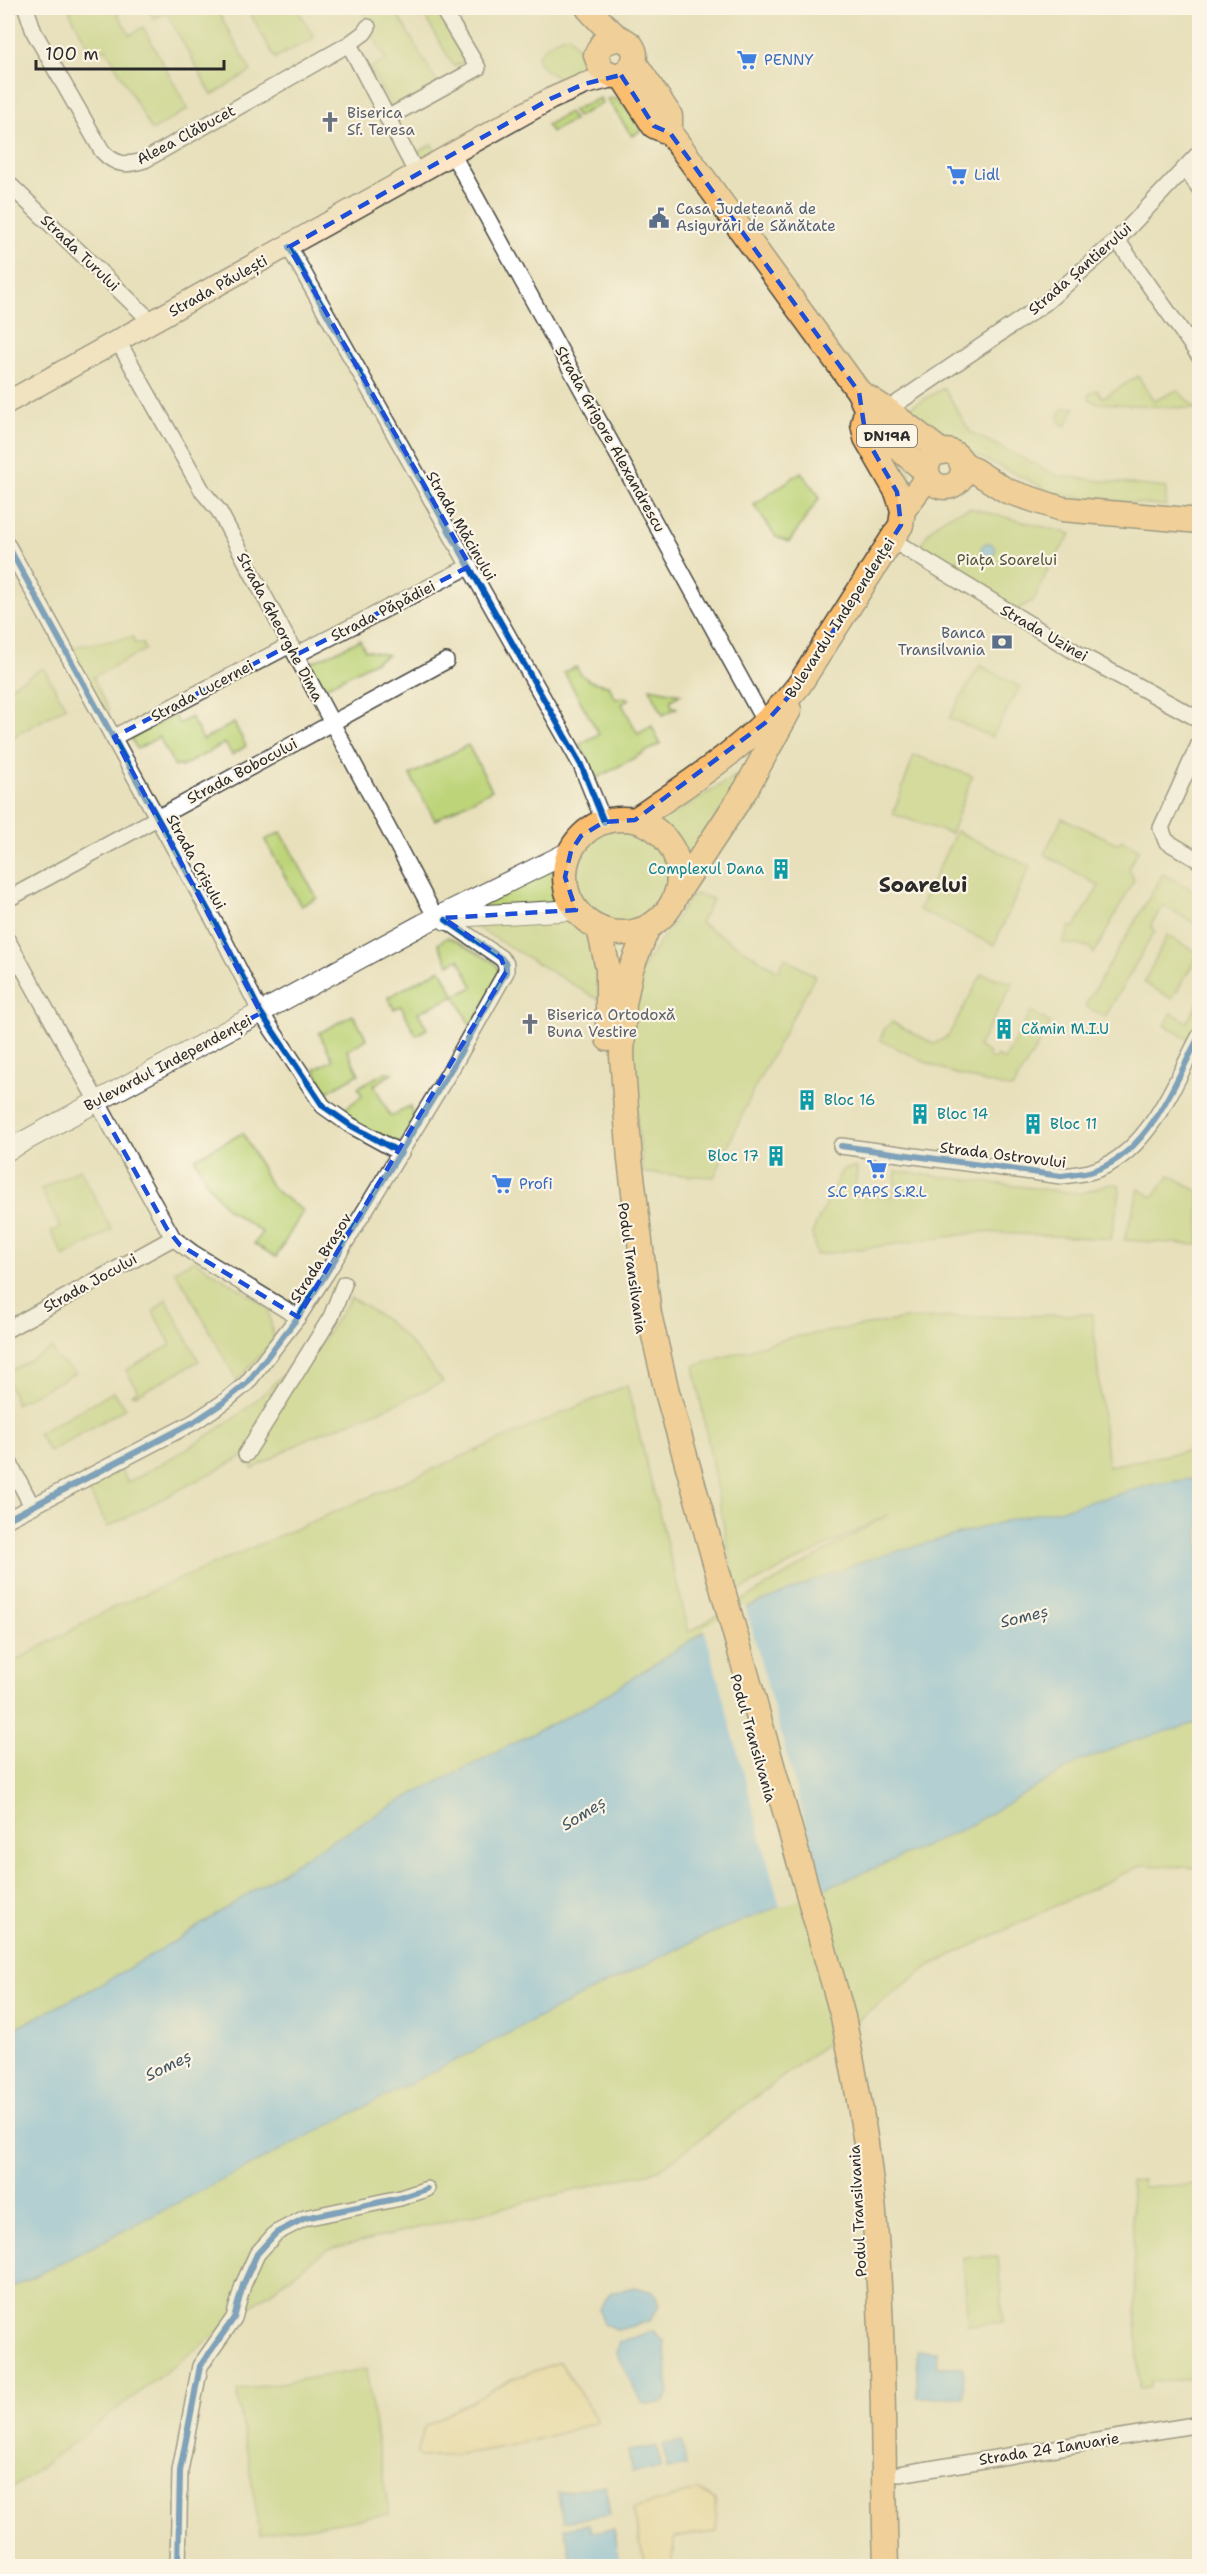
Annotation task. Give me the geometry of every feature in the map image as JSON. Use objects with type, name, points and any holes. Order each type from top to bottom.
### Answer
[{"type":"main road","points":[[580,8],[604,47]]},
{"type":"main road","points":[[588,8],[604,47],[601,69],[623,71],[634,51],[631,45],[604,47]]},
{"type":"main road","name":"Strada Păulești","points":[[553,98],[583,73],[604,47]]},
{"type":"main road","name":"Strada Păulești","points":[[8,402],[553,98],[584,84],[623,71]]},
{"type":"main road","name":"DN19A","points":[[623,71],[654,126],[670,133],[871,404],[895,445],[937,480]]},
{"type":"main road","points":[[871,404],[863,424],[866,438],[894,486],[899,525]]},
{"type":"main road","name":"DN19A","points":[[871,404],[952,457]]},
{"type":"main road","points":[[937,480],[960,477],[952,457]]},
{"type":"main road","points":[[937,480],[931,458],[952,457],[1007,491],[1062,509],[1200,521]]},
{"type":"main road","points":[[937,480],[983,495],[1038,502]]},
{"type":"main road","name":"Bulevardul Independenței","points":[[571,851],[581,836],[604,822],[635,820],[686,786],[765,723],[800,685],[899,525],[937,480]]},
{"type":"main road","points":[[571,851],[566,868],[566,886],[576,910],[587,921],[599,928],[624,933],[648,927],[666,913],[746,789],[826,642]]},
{"type":"main road","points":[[635,820],[661,833],[674,850],[680,871],[678,892]]},
{"type":"main road","points":[[624,1161],[622,1056],[624,1004],[635,954],[648,927]]},
{"type":"main road","points":[[599,928],[608,969],[608,1057],[624,1161]]},
{"type":"main road","name":"Podul Transilvania","points":[[624,1161],[637,1319],[654,1396],[708,1576],[832,2018],[852,2111],[872,2317]]},
{"type":"main road","points":[[872,2317],[872,2566]]},
{"type":"main road","points":[[872,2317],[885,2566]]},
{"type":"street","name":"Aleea Clăbucet","points":[[26,8],[34,32],[102,151],[119,164],[131,165],[145,160],[349,44],[364,33],[368,27]]},
{"type":"street","points":[[387,118],[478,68],[442,8]]},
{"type":"street","points":[[349,44],[417,174]]},
{"type":"street","name":"Strada Șantierului","points":[[871,404],[1045,303],[1117,240],[1200,152]]},
{"type":"street","name":"Strada Grigore Alexandrescu","points":[[453,154],[765,723]]},
{"type":"street","points":[[1185,168],[1200,189]]},
{"type":"street","name":"Strada Turului","points":[[8,183],[152,322]]},
{"type":"street","points":[[1117,240],[1200,357]]},
{"type":"street","name":"Strada Măcinului","points":[[289,247],[581,765],[604,822]]},
{"type":"street","name":"Strada Gheorghe Dima","points":[[118,341],[203,492],[219,511],[435,921]]},
{"type":"street","name":"Strada Uzinei","points":[[899,525],[911,554],[1066,647],[1200,720]]},
{"type":"street","name":"Strada Crișului","points":[[8,546],[157,816],[261,1013],[322,1106],[350,1125],[401,1153]]},
{"type":"street","name":"Strada Păpădiei","points":[[293,650],[470,566]]},
{"type":"street","name":"Strada Lucernei","points":[[114,737],[293,650]]},
{"type":"street","name":"Strada Bobocului","points":[[8,899],[446,661]]},
{"type":"street","points":[[1200,742],[1161,828],[1166,841],[1200,861]]},
{"type":"street","name":"Bulevardul Independenței","points":[[8,1150],[261,1013],[571,851]]},
{"type":"street","name":"Bulevardul Independenței","points":[[435,921],[469,916],[576,910]]},
{"type":"street","name":"Strada Brașov","points":[[8,1519],[194,1422],[224,1402],[247,1383],[298,1317],[401,1153],[506,972],[506,964],[501,958],[435,921]]},
{"type":"street","points":[[8,941],[173,1238],[193,1253],[298,1317]]},
{"type":"street","name":"Strada Ostrovului","points":[[840,1146],[1061,1176],[1090,1172],[1113,1161],[1137,1142],[1159,1114],[1200,1035]]},
{"type":"street","name":"Strada Jocului","points":[[8,1329],[173,1238]]},
{"type":"street","points":[[246,1455],[331,1317],[344,1284]]},
{"type":"street","points":[[8,1460],[32,1506]]},
{"type":"street","points":[[178,2566],[180,2471],[200,2366],[234,2318],[243,2284],[257,2254],[276,2234],[305,2218],[400,2198],[427,2189]]},
{"type":"street","name":"Strada 24 Ianuarie","points":[[899,2474],[1200,2424]]},
{"type":"highlighted area","points":[[621,75],[654,126],[670,133],[859,392],[866,438],[897,492],[901,525],[799,685],[765,723],[635,820],[604,822],[581,836],[571,851],[565,877],[576,910],[443,918],[501,958],[506,972],[298,1317],[180,1245],[167,1229],[96,1101],[261,1013],[114,737],[290,645],[296,655],[470,566],[289,247],[550,99],[584,84]]},
{"type":"green space","points":[[76,8],[114,8],[130,35],[143,27],[188,109],[152,131],[106,49],[93,55],[69,11]]},
{"type":"green space","points":[[147,8],[216,8],[251,71],[212,95],[166,12],[154,19]]},
{"type":"green space","points":[[247,8],[297,8],[314,38],[275,58]]},
{"type":"green space","points":[[394,8],[440,88],[395,113],[370,68],[386,59],[368,27],[364,10]]},
{"type":"green space","points":[[420,8],[442,8],[472,57],[454,67]]},
{"type":"green space","points":[[569,35],[585,59],[582,67],[564,79],[548,72],[537,58],[550,43]]},
{"type":"green space","points":[[600,98],[602,103],[577,117],[573,110]]},
{"type":"green space","points":[[613,98],[622,103],[642,130],[632,136],[607,99]]},
{"type":"green space","points":[[569,112],[574,120],[551,132],[547,125]]},
{"type":"green space","points":[[432,144],[438,156],[424,162],[418,160],[414,154]]},
{"type":"green space","points":[[1138,376],[1154,401],[1177,390],[1196,409],[1097,403],[1089,399],[1089,394],[1097,390],[1103,398]]},
{"type":"green space","points":[[944,388],[970,432],[1058,476],[1166,488],[1166,506],[1060,496],[931,433],[905,410]]},
{"type":"green space","points":[[1075,407],[1066,426],[1060,423],[1058,418],[1064,408]]},
{"type":"green space","points":[[875,438],[911,474],[902,494]]},
{"type":"green space","points":[[801,472],[820,497],[789,542],[776,537],[754,505]]},
{"type":"green space","name":"Piața Soarelui","points":[[970,508],[1071,534],[1047,571],[1034,600],[1015,611],[920,551],[927,535],[938,522]]},
{"type":"green space","points":[[133,637],[134,643],[142,643],[145,650],[93,677],[109,711],[102,715],[72,647]]},
{"type":"green space","points":[[360,640],[365,650],[388,655],[319,690],[306,665]]},
{"type":"green space","points":[[980,665],[1020,687],[992,737],[949,718]]},
{"type":"green space","points":[[576,667],[589,680],[608,685],[616,699],[624,697],[629,699],[622,704],[638,734],[652,726],[660,744],[597,778],[580,744],[599,734],[564,672]]},
{"type":"green space","points":[[43,668],[66,707],[8,740],[8,688]]},
{"type":"green space","points":[[650,688],[681,694],[671,700],[671,706],[677,708],[663,715]]},
{"type":"green space","points":[[174,715],[179,724],[191,717],[203,740],[234,723],[246,746],[232,755],[225,743],[181,767],[179,765],[175,767],[159,737],[137,749],[131,738]]},
{"type":"green space","points":[[468,745],[492,790],[435,820],[410,775]]},
{"type":"green space","points":[[914,755],[972,776],[951,834],[893,814]]},
{"type":"green space","points":[[754,764],[683,865],[670,838],[653,823],[687,806]]},
{"type":"green space","points":[[1062,818],[1119,844],[1121,840],[1139,849],[1129,868],[1134,880],[1094,954],[1089,947],[1063,943],[1070,926],[1074,928],[1099,886],[1044,854]]},
{"type":"green space","points":[[622,819],[644,823],[662,836],[675,854],[679,876],[675,898],[662,916],[644,929],[622,933],[600,929],[582,916],[569,898],[565,876],[569,854],[582,836],[600,823]]},
{"type":"green space","points":[[956,831],[1030,866],[994,945],[919,910]]},
{"type":"green space","points":[[281,832],[317,898],[301,906],[265,840]]},
{"type":"green space","points":[[562,866],[561,887],[573,908],[443,918]]},
{"type":"green space","points":[[1163,874],[1199,893],[1199,926],[1163,905],[1151,925],[1155,931],[1105,1017],[1085,1006]]},
{"type":"green space","points":[[696,894],[713,899],[700,923],[778,971],[785,958],[815,976],[753,1091],[714,1177],[643,1173],[630,1047],[638,974],[690,898]]},
{"type":"green space","points":[[578,916],[594,931],[599,1000],[464,920]]},
{"type":"green space","points":[[1167,935],[1199,954],[1172,999],[1144,983]]},
{"type":"green space","points":[[448,937],[495,963],[501,975],[471,1027],[455,996],[473,987],[459,959],[449,964],[438,944]]},
{"type":"green space","points":[[441,969],[455,996],[418,1012],[427,1029],[416,1035],[401,1006],[394,1009],[388,997]]},
{"type":"green space","points":[[982,974],[1013,983],[978,1047],[989,1053],[988,1056],[995,1060],[997,1056],[1004,1060],[1031,1012],[1051,1023],[1012,1089],[958,1075],[880,1040],[885,1028],[892,1022],[934,1044],[948,1036]]},
{"type":"green space","points":[[1199,1002],[1199,1035],[1195,1044],[1165,1025],[1172,1013],[1187,1022]]},
{"type":"green space","points":[[353,1015],[367,1039],[347,1050],[359,1074],[327,1092],[315,1069],[333,1060],[319,1033]]},
{"type":"green space","points":[[386,1072],[393,1073],[374,1085],[391,1117],[410,1106],[416,1127],[401,1153],[335,1116],[362,1096],[358,1087]]},
{"type":"green space","points":[[243,1133],[272,1188],[303,1211],[276,1257],[254,1244],[262,1232],[227,1209],[208,1184],[195,1158]]},
{"type":"green space","points":[[857,1168],[855,1196],[894,1196],[896,1171],[1079,1193],[1114,1184],[1119,1185],[1120,1192],[1111,1239],[982,1232],[816,1255],[812,1233],[842,1170]]},
{"type":"green space","points":[[80,1169],[112,1230],[64,1257],[51,1232],[60,1227],[41,1189]]},
{"type":"green space","points":[[1170,1175],[1199,1192],[1199,1245],[1124,1240],[1139,1189],[1153,1197]]},
{"type":"green space","points":[[194,1260],[268,1307],[274,1340],[237,1381],[186,1288],[174,1271]]},
{"type":"green space","points":[[351,1298],[392,1325],[443,1382],[391,1406],[311,1437],[253,1469],[246,1455],[108,1527],[88,1486],[121,1470],[128,1482],[197,1443],[238,1415],[277,1381],[296,1360],[309,1361]]},
{"type":"green space","points":[[166,1299],[199,1361],[137,1395],[132,1394],[138,1391],[126,1370],[171,1345],[153,1312]]},
{"type":"green space","points":[[1092,1314],[1108,1466],[1199,1449],[1199,1868],[1142,1865],[931,1965],[659,2170],[326,2250],[8,2492],[8,1665],[108,1610],[627,1385],[689,1632],[889,1514],[736,1592],[694,1366],[788,1338],[905,1319]]},
{"type":"green space","points":[[53,1348],[55,1357],[76,1373],[16,1404],[8,1380],[8,1372]]},
{"type":"green space","points":[[113,1392],[126,1408],[49,1452],[38,1433]]},
{"type":"green space","points":[[1143,2180],[1143,2187],[1199,2184],[1200,2379],[1151,2381],[1151,2387],[1139,2388],[1131,2181]]},
{"type":"green space","points":[[998,2256],[1003,2322],[968,2325],[963,2258]]},
{"type":"green space","points":[[366,2369],[389,2514],[260,2535],[237,2390]]},
{"type":"sand","points":[[560,2362],[598,2422],[489,2450],[444,2456],[421,2457],[417,2454],[424,2427],[512,2379]]},
{"type":"sand","points":[[698,2490],[715,2499],[717,2532],[675,2537],[671,2566],[645,2566],[633,2509]]},
{"type":"water","points":[[985,543],[991,543],[995,550],[991,557],[985,557],[981,553],[981,547]]},
{"type":"water","name":"Someș","points":[[1199,1478],[1199,1722],[1134,1741],[1081,1761],[963,1829],[887,1863],[700,1938],[577,1998],[8,2290],[8,2032],[100,1985],[177,1940],[317,1849],[400,1801],[595,1702],[733,1613],[866,1560],[1020,1517],[1063,1509],[1155,1484]]},
{"type":"water","points":[[635,2287],[654,2292],[659,2306],[650,2321],[618,2330],[604,2324],[599,2309],[611,2292]]},
{"type":"water","points":[[653,2331],[664,2341],[669,2393],[664,2402],[649,2405],[641,2402],[616,2353],[619,2342]]},
{"type":"water","points":[[917,2351],[937,2351],[938,2367],[963,2367],[964,2397],[917,2397]]},
{"type":"water","points":[[682,2441],[686,2466],[667,2469],[663,2444]]},
{"type":"water","points":[[657,2446],[660,2468],[632,2473],[628,2451]]},
{"type":"water","points":[[605,2485],[610,2514],[563,2522],[558,2493]]},
{"type":"water","points":[[589,2524],[591,2532],[614,2529],[620,2566],[572,2566],[565,2528]]},
{"type":"pier","points":[[745,1605],[824,1890],[780,1907],[704,1627]]},
{"type":"cycle path","points":[[289,247],[581,765],[604,822]]},
{"type":"cycle path","points":[[8,546],[219,930],[261,1013],[323,1106],[350,1125],[401,1153]]},
{"type":"cycle path","points":[[8,1519],[194,1422],[224,1402],[247,1383],[298,1317],[453,1066],[506,972],[506,964],[501,958],[446,920]]},
{"type":"cycle path","points":[[841,1146],[1061,1176],[1089,1172],[1110,1164],[1128,1151],[1143,1135],[1169,1095],[1200,1035]]},
{"type":"cycle path","points":[[178,2566],[180,2471],[200,2366],[234,2318],[243,2285],[257,2254],[276,2233],[305,2218],[400,2198],[427,2189]]},
{"type":"place","name":"PENNY","points":[[747,60]]},
{"type":"place","name":"Biserica Sf. Teresa","points":[[330,122]]},
{"type":"place","name":"Lidl","points":[[957,175]]},
{"type":"place","name":"Casa Județeană de Asigurări de Sănătate","points":[[659,218]]},
{"type":"place","name":"Banca Transilvania","points":[[1002,642]]},
{"type":"place","name":"Complexul Dana","points":[[781,869]]},
{"type":"place","name":"Biserica Ortodoxă Buna Vestire","points":[[530,1024]]},
{"type":"place","name":"Cămin M.I.U","points":[[1004,1029]]},
{"type":"place","name":"Bloc 16","points":[[807,1100]]},
{"type":"place","name":"Bloc 14","points":[[920,1114]]},
{"type":"place","name":"Bloc 11","points":[[1033,1124]]},
{"type":"place","name":"Bloc 17","points":[[776,1156]]},
{"type":"place","name":"S.C PAPS S.R.L","points":[[877,1169]]},
{"type":"place","name":"Profi","points":[[502,1184]]},
{"type":"district","name":"Soarelui","points":[[923,885]]}]
